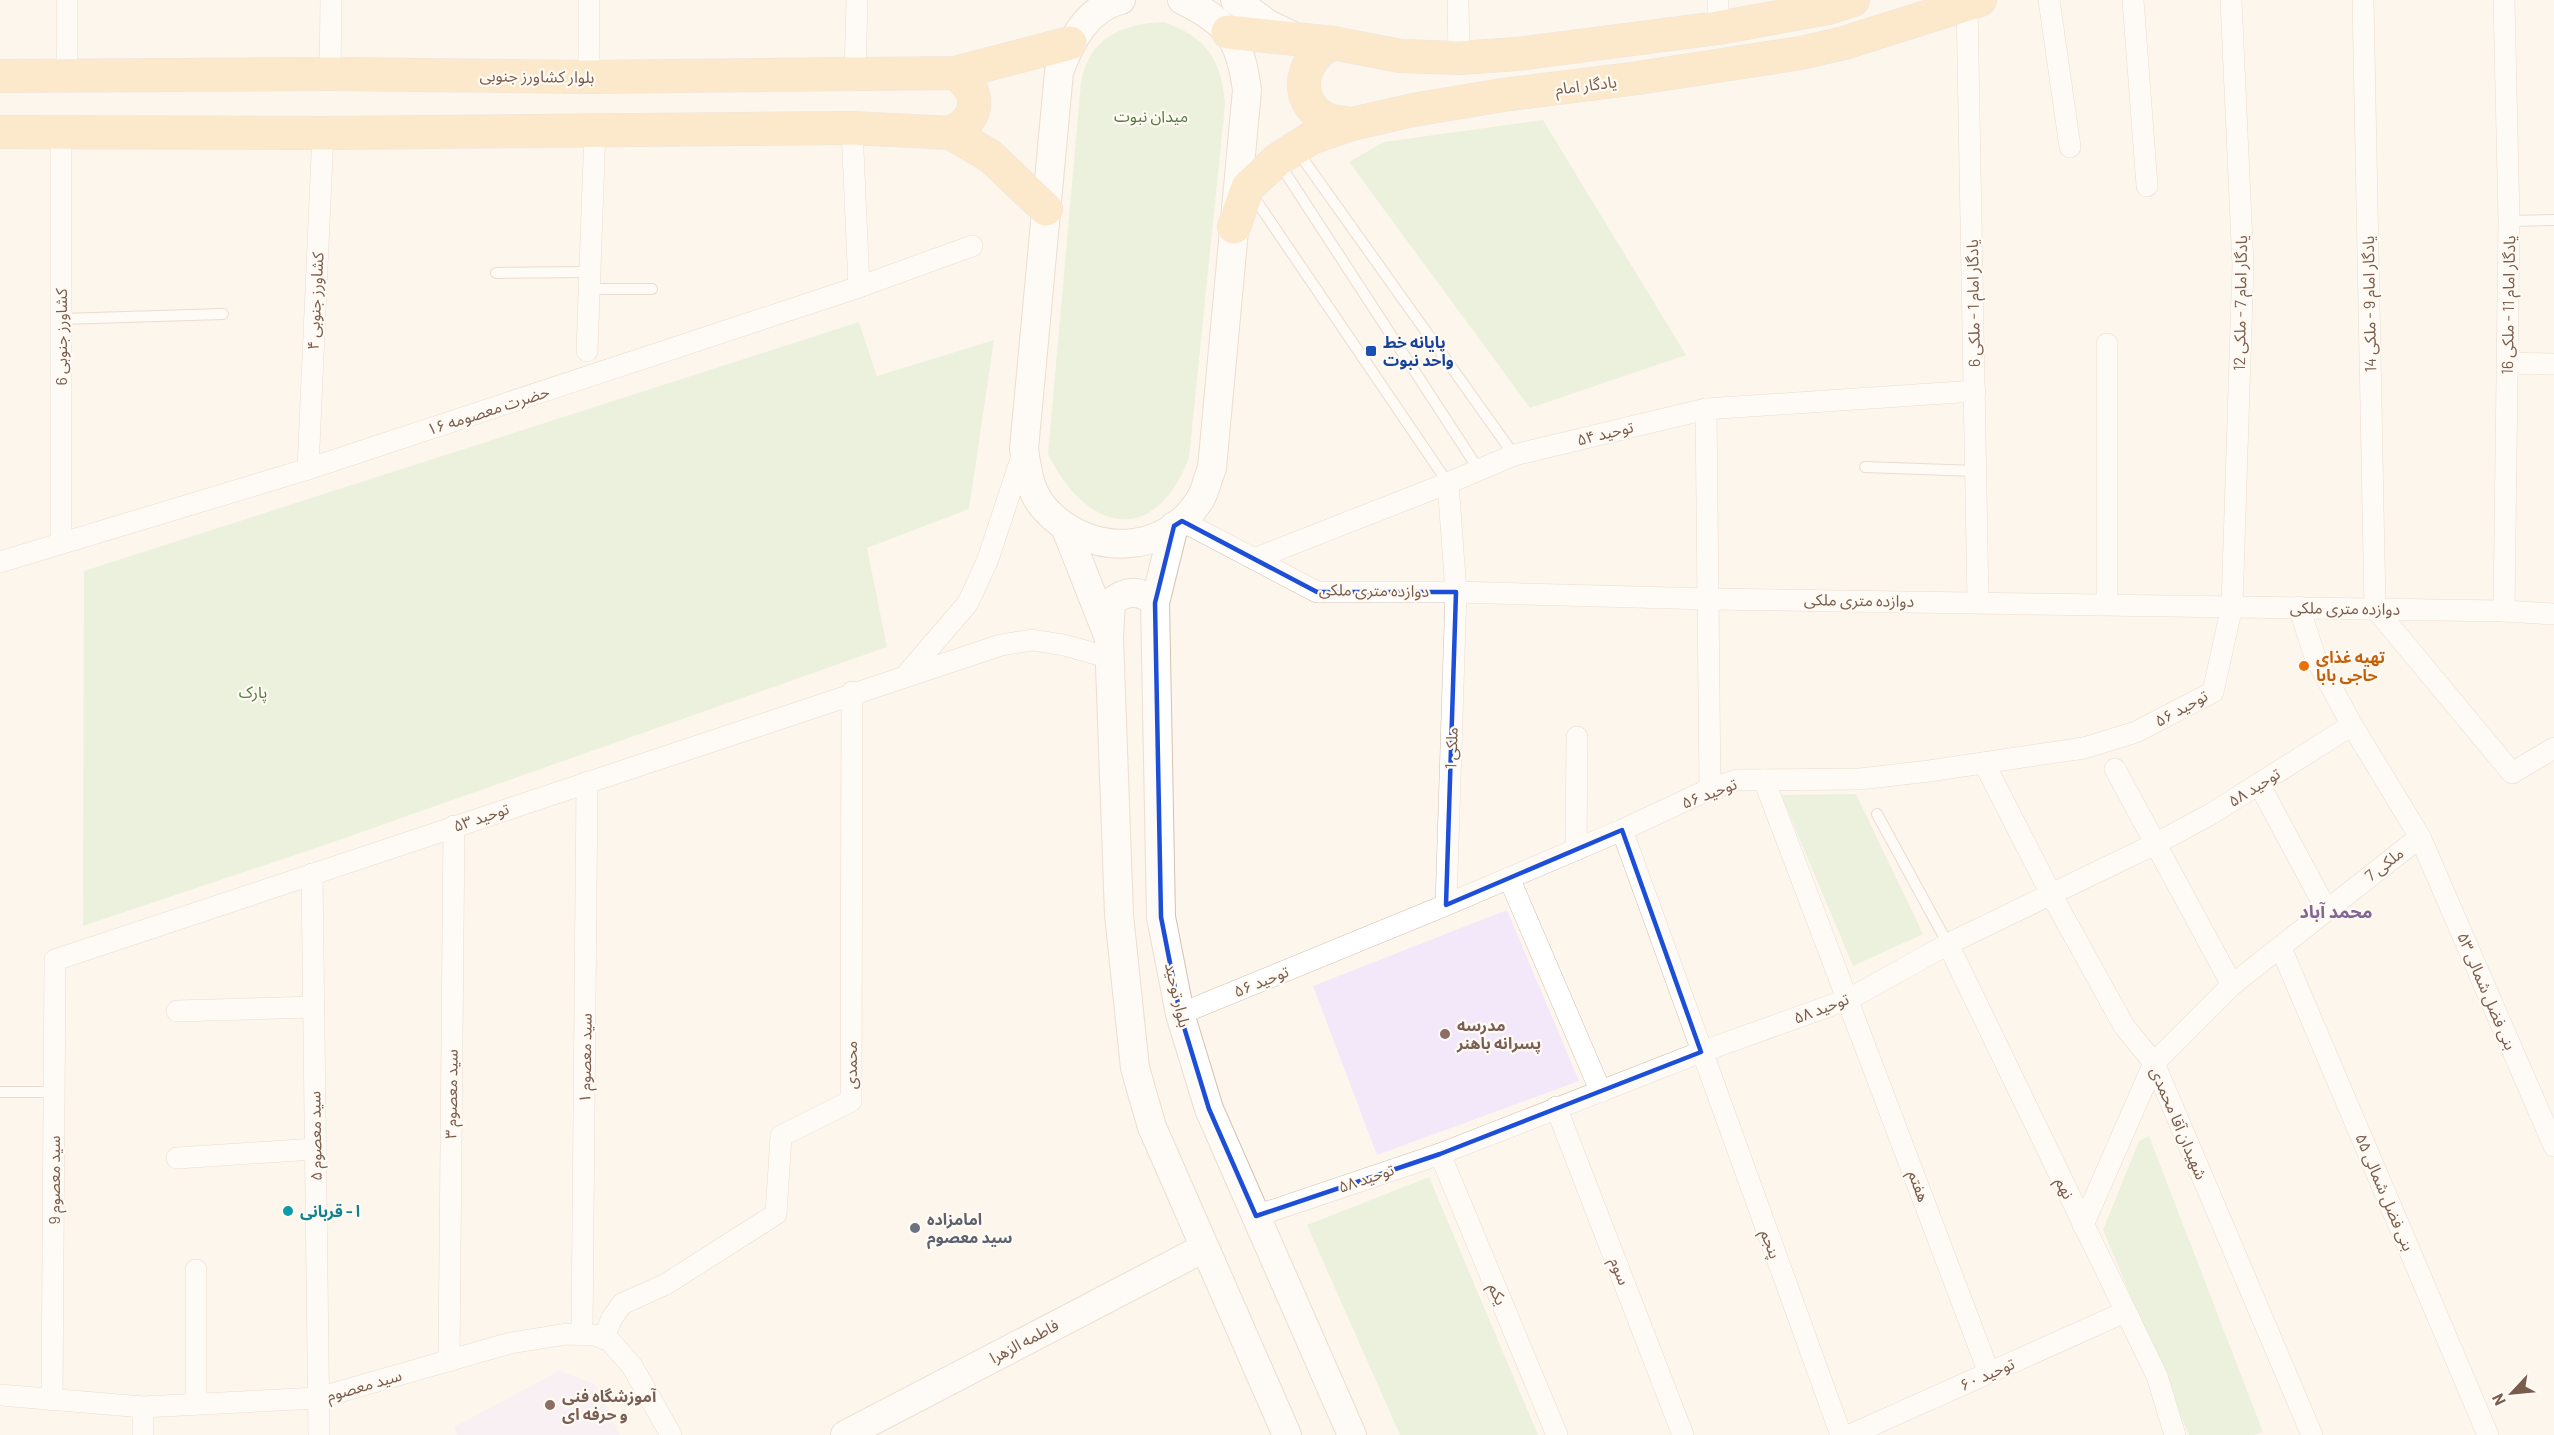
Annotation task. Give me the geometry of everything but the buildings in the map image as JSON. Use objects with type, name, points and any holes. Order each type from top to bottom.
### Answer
[{"type":"main road","points":[[1121,0],[1085,20],[1059,72],[1024,449],[1029,480],[1043,507],[1066,529],[1095,542],[1125,545],[1156,538],[1178,523],[1201,497],[1212,468],[1247,90],[1242,60],[1219,11]]},
{"type":"main road","points":[[1182,0],[1300,39],[1400,56],[1459,58],[1517,54],[1718,14],[1828,8],[1853,0]]},
{"type":"main road","name":"یادگار امام","points":[[1234,227],[1248,187],[1286,154],[1311,138],[1352,124],[1413,110],[1503,95],[1671,74],[1801,53],[1844,43],[1974,2]]},
{"type":"main road","name":"بلوار کشاورز جنوبی","points":[[0,76],[330,74],[589,77],[955,73],[1085,20]]},
{"type":"main road","points":[[1333,43],[1323,48],[1308,65],[1304,77],[1305,92],[1317,113],[1327,120],[1352,124]]},
{"type":"main road","points":[[951,133],[965,126],[974,112],[975,96],[968,82],[955,73]]},
{"type":"main road","points":[[0,132],[323,133],[852,128],[951,133],[990,156],[1046,209]]},
{"type":"main road","name":"بلوار توحید","points":[[1178,523],[1155,603],[1161,916],[1180,1014],[1209,1109],[1352,1435]]},
{"type":"main road","points":[[1066,529],[1109,648]]},
{"type":"main road","points":[[1155,603],[1145,594],[1133,592],[1120,595],[1111,602],[1109,648],[1119,915],[1135,1068],[1152,1127],[1287,1435]]},
{"type":"main road","name":"فاطمه الزهرا","points":[[844,1435],[1204,1248]]},
{"type":"street","points":[[67,0],[67,74]]},
{"type":"street","points":[[330,74],[331,0]]},
{"type":"street","points":[[589,0],[589,77]]},
{"type":"street","points":[[855,75],[857,0]]},
{"type":"street","points":[[1458,0],[1459,58]]},
{"type":"street","points":[[2049,0],[2070,147]]},
{"type":"street","points":[[2133,0],[2148,186]]},
{"type":"street","name":"یادگار امام 7 - ملکی 12","points":[[2231,0],[2243,265],[2232,606]]},
{"type":"street","name":"یادگار امام 9 - ملکی 14","points":[[2363,0],[2375,608]]},
{"type":"street","name":"یادگار امام 11 - ملکی 16","points":[[2504,0],[2509,221],[2504,611]]},
{"type":"street","name":"یادگار امام 1 - ملکی 6","points":[[1974,2],[1978,601]]},
{"type":"street","points":[[852,128],[859,287]]},
{"type":"street","points":[[587,351],[595,130]]},
{"type":"street","name":"کشاورز جنوبی 6","points":[[61,131],[61,543]]},
{"type":"street","name":"کشاورز جنوبی ۴","points":[[308,469],[323,133]]},
{"type":"street","name":"حضرت معصومه ۱۶","points":[[0,562],[308,469],[859,287],[972,246]]},
{"type":"street","points":[[2107,344],[2107,603]]},
{"type":"street","points":[[2507,363],[2554,364]]},
{"type":"street","name":"توحید ۵۴","points":[[1254,559],[1514,455],[1706,409],[1975,391]]},
{"type":"street","points":[[1706,409],[1710,789]]},
{"type":"street","points":[[906,675],[968,603],[988,559],[1024,449]]},
{"type":"street","name":"ملکی 1","points":[[1446,905],[1456,591],[1448,483]]},
{"type":"street","name":"دوازده متری ملکی","points":[[1178,523],[1317,592],[1456,591],[1708,599],[2107,603],[2554,614]]},
{"type":"street","name":"توحید ۵۶","points":[[1180,1014],[1446,905],[1622,830],[1710,789],[1737,780],[1860,779],[2084,748],[2136,732],[2212,692],[2232,606]]},
{"type":"street","name":"ملکی 7","points":[[2154,1063],[2232,985],[2420,837],[2352,725],[2315,657],[2298,607]]},
{"type":"street","points":[[2375,608],[2512,773],[2554,748]]},
{"type":"street","name":"توحید ۵۳","points":[[55,960],[852,692],[1001,645],[1032,640],[1109,648]]},
{"type":"street","name":"محمدی","points":[[604,1337],[612,1318],[622,1304],[666,1284],[776,1214],[781,1136],[851,1101],[852,692]]},
{"type":"street","name":"توحید ۵۸","points":[[1256,1216],[1440,1154],[1701,1052],[1849,999],[1948,944],[2155,844],[2211,814],[2352,725]]},
{"type":"street","points":[[1576,850],[1577,737]]},
{"type":"street","name":"شهیدان آقا محمدی","points":[[1984,763],[2051,894],[2124,1026],[2154,1063],[2307,1433]]},
{"type":"street","points":[[2115,769],[2232,985]]},
{"type":"street","name":"هفتم","points":[[1764,780],[1989,1373]]},
{"type":"street","name":"سید معصوم ۱","points":[[582,1334],[587,782]]},
{"type":"street","points":[[2259,784],[2326,909]]},
{"type":"street","name":"سید معصوم ۳","points":[[449,1361],[454,826]]},
{"type":"street","name":"پنجم","points":[[1622,830],[1841,1435]]},
{"type":"street","name":"بنی فضل شمالی ۵۳","points":[[2420,837],[2554,1146]]},
{"type":"street","name":"سید معصوم ۵","points":[[312,874],[319,1435]]},
{"type":"street","points":[[1509,878],[1601,1092]]},
{"type":"street","name":"نهم","points":[[1948,944],[2157,1376],[2175,1435]]},
{"type":"street","name":"بنی فضل شمالی ۵۵","points":[[2281,948],[2488,1435]]},
{"type":"street","name":"سید معصوم 9","points":[[52,1400],[55,960]]},
{"type":"street","points":[[177,1011],[313,1007]]},
{"type":"street","points":[[2083,1225],[2154,1063]]},
{"type":"street","name":"سوم","points":[[1556,1107],[1683,1435]]},
{"type":"street","points":[[177,1158],[315,1149]]},
{"type":"street","name":"یکم","points":[[1440,1154],[1557,1435]]},
{"type":"street","points":[[196,1270],[196,1404]]},
{"type":"street","name":"توحید ۶۰","points":[[1850,1435],[2125,1312]]},
{"type":"street","name":"سید معصوم","points":[[0,1395],[143,1407],[318,1398],[525,1340],[582,1334],[604,1337]]},
{"type":"street","points":[[604,1337],[616,1346],[632,1366],[671,1435]]},
{"type":"street","points":[[143,1407],[143,1435]]},
{"type":"lane","points":[[1286,154],[1514,455]]},
{"type":"lane","points":[[1286,154],[1479,470]]},
{"type":"lane","points":[[1248,187],[1448,483]]},
{"type":"lane","points":[[2509,221],[2554,220]]},
{"type":"lane","points":[[496,273],[590,280],[652,289]]},
{"type":"lane","points":[[61,319],[224,314]]},
{"type":"lane","points":[[1865,467],[1976,471]]},
{"type":"lane","points":[[1877,814],[1948,944]]},
{"type":"lane","points":[[0,1092],[55,1092]]},
{"type":"highlighted area","points":[[1182,521],[1317,592],[1456,592],[1446,905],[1622,830],[1701,1052],[1440,1154],[1256,1216],[1209,1109],[1180,1014],[1161,917],[1155,603],[1174,526]]},
{"type":"shaded area","name":"مدرسه پسرانه باهنر","points":[[1507,910],[1579,1081],[1377,1155],[1313,986]]},
{"type":"shaded area","name":"آموزشگاه فنی و حرفه ای","points":[[559,1371],[595,1384],[620,1435],[457,1435],[454,1427]]},
{"type":"green space","name":"میدان نبوت","points":[[1163,22],[1190,35],[1209,52],[1220,75],[1225,105],[1189,458],[1174,487],[1157,507],[1139,517],[1119,519],[1100,513],[1081,500],[1063,480],[1048,454],[1081,82],[1091,54],[1109,36],[1134,26]]},
{"type":"green space","points":[[1543,120],[1686,355],[1530,408],[1349,162],[1384,142]]},
{"type":"green space","name":"پارک","points":[[859,322],[877,376],[994,340],[969,509],[867,548],[887,647],[319,847],[83,926],[84,571]]},
{"type":"green space","points":[[1856,794],[1923,934],[1853,966],[1781,795]]},
{"type":"green space","points":[[2149,1136],[2263,1432],[2254,1435],[2189,1435],[2103,1230],[2139,1141]]},
{"type":"green space","points":[[1429,1177],[1538,1435],[1400,1435],[1307,1225]]},
{"type":"place","name":"پایانه خط واحد نبوت","points":[[1371,351]]},
{"type":"place","name":"تهیه غذای حاجی بابا","points":[[2304,666]]},
{"type":"place","name":"مدرسه پسرانه باهنر","points":[[1445,1034]]},
{"type":"place","name":"ا - قربانی","points":[[288,1211]]},
{"type":"place","name":"امامزاده سید معصوم","points":[[915,1228]]},
{"type":"place","name":"آموزشگاه فنی و حرفه ای","points":[[550,1405]]},
{"type":"district","name":"محمد آباد","points":[[2336,912]]}]
